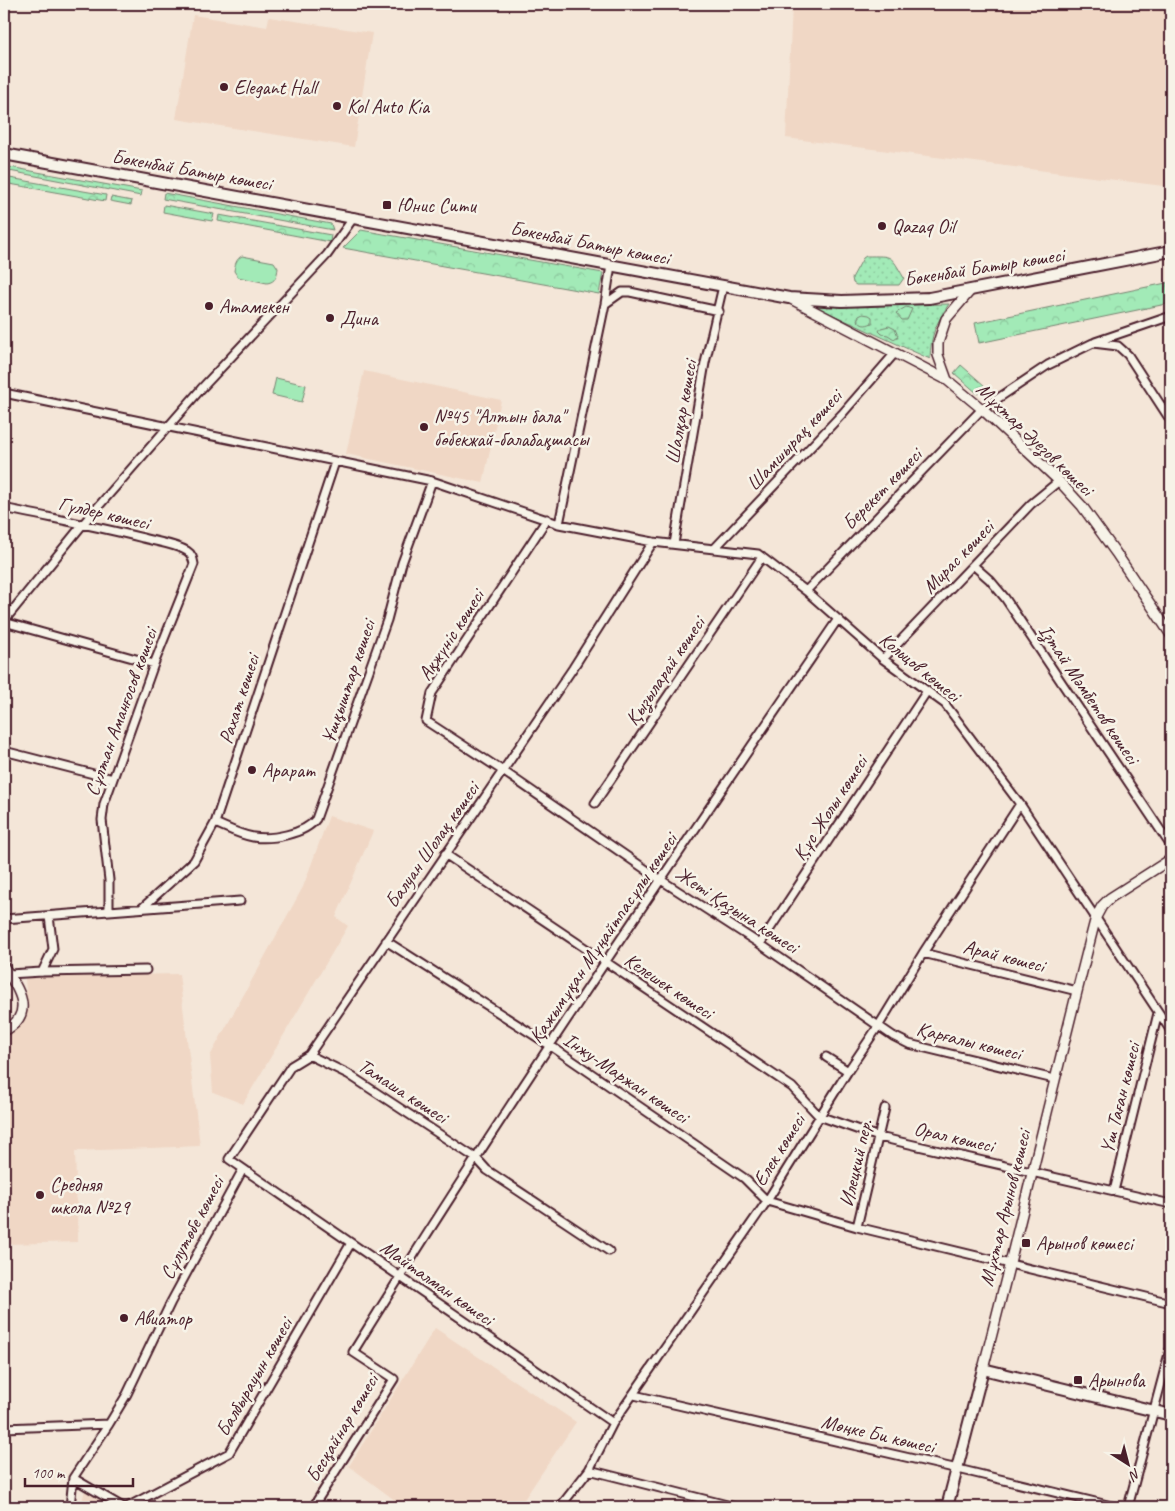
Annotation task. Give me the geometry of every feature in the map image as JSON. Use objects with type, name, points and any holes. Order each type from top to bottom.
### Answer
[{"type":"main road","name":"Бөкенбай Батыр көшесі","points":[[4,154],[789,298],[830,300],[929,298],[1171,251]]},
{"type":"main road","points":[[983,1370],[1171,1415]]},
{"type":"main road","name":"Мұхтар Арынов көшесі","points":[[947,1507],[983,1370]]},
{"type":"street","points":[[154,664],[4,622],[83,524],[223,366],[327,255],[354,217]]},
{"type":"street","points":[[559,524],[605,304],[611,265]]},
{"type":"street","name":"Шалқар көшесі","points":[[674,544],[705,363],[723,286]]},
{"type":"street","name":"Мұхтар Әуезов көшесі","points":[[970,291],[946,319],[938,343],[938,355],[947,380],[982,409],[1059,481],[1082,506],[1171,635]]},
{"type":"street","points":[[605,304],[622,292],[630,292],[718,311]]},
{"type":"street","points":[[789,298],[947,380]]},
{"type":"street","name":"Берекет көшесі","points":[[806,591],[982,409],[1048,364],[1093,343],[1171,316]]},
{"type":"street","points":[[1093,343],[1118,346],[1128,355],[1171,421]]},
{"type":"street","name":"Шамшырақ көшесі","points":[[714,549],[842,414],[896,353]]},
{"type":"street","name":"Кольцов көшесі","points":[[4,392],[432,481],[559,524],[653,542],[758,554],[806,591],[883,659],[945,704],[1020,804],[1171,1031]]},
{"type":"street","name":"Рахат көшесі","points":[[142,908],[194,861],[215,824],[335,462]]},
{"type":"street","name":"Ұшқыштар көшесі","points":[[215,824],[244,835],[260,838],[300,830],[311,825],[316,819],[384,628],[402,563],[432,481]]},
{"type":"street","name":"Мирас көшесі","points":[[883,659],[1030,504],[1059,481]]},
{"type":"street","name":"Гүлдер көшесі","points":[[4,508],[127,534],[185,550],[194,558]]},
{"type":"street","name":"Ақжүніс көшесі","points":[[503,771],[426,721],[429,703],[432,693],[548,519]]},
{"type":"street","name":"Балуан Шолақ көшесі","points":[[228,1159],[291,1066],[309,1054],[573,668],[653,542]]},
{"type":"street","name":"Қызыларай көшесі","points":[[595,803],[762,557]]},
{"type":"street","name":"Сұлтан Аманғосов көшесі","points":[[109,911],[109,880],[102,820],[104,804],[154,664],[194,564],[194,558]]},
{"type":"street","name":"Ізтай Мәмбетов көшесі","points":[[974,565],[1005,598],[1171,846]]},
{"type":"street","name":"Қажымұқан Мұңайтпасұлы көшесі","points":[[399,1277],[605,962],[838,619]]},
{"type":"street","name":"Құс Жолы көшесі","points":[[760,944],[927,691]]},
{"type":"street","points":[[4,751],[113,779]]},
{"type":"street","name":"Жеті Қазына көшесі","points":[[503,771],[661,880],[760,944],[879,1025]]},
{"type":"street","name":"Елек көшесі","points":[[560,1507],[590,1470],[613,1423],[767,1201],[819,1116],[1020,804]]},
{"type":"street","name":"Келешек көшесі","points":[[445,854],[792,1087],[819,1116]]},
{"type":"street","points":[[1096,916],[1110,898],[1171,859]]},
{"type":"street","points":[[4,919],[240,901]]},
{"type":"street","points":[[42,972],[54,949],[50,916]]},
{"type":"street","name":"Мұхтар Арынов көшесі","points":[[983,1370],[1096,916]]},
{"type":"street","name":"Інжу-Маржан көшесі","points":[[386,941],[551,1046],[744,1178],[767,1201]]},
{"type":"street","name":"Арай көшесі","points":[[923,953],[1077,991]]},
{"type":"street","points":[[6,971],[146,970]]},
{"type":"street","points":[[4,1030],[14,1024],[23,1008],[21,995],[6,971]]},
{"type":"street","name":"Үш Таған көшесі","points":[[1114,1191],[1158,1012]]},
{"type":"street","name":"Қарғалы көшесі","points":[[879,1025],[893,1036],[909,1044],[1054,1079]]},
{"type":"street","name":"Тамаша көшесі","points":[[309,1054],[348,1074],[477,1159],[487,1170],[609,1251]]},
{"type":"street","points":[[826,1057],[848,1071]]},
{"type":"street","name":"Илецкий пер.","points":[[857,1227],[886,1108]]},
{"type":"street","name":"Орал көшесі","points":[[819,1116],[879,1137],[1171,1204]]},
{"type":"street","name":"Майталман көшесі","points":[[228,1159],[613,1423]]},
{"type":"street","name":"Сұлутөбе көшесі","points":[[73,1478],[127,1394],[170,1302],[243,1169]]},
{"type":"street","points":[[767,1201],[857,1227],[1171,1303]]},
{"type":"street","name":"Балбырауын көшесі","points":[[73,1478],[125,1507],[229,1453],[351,1243]]},
{"type":"street","name":"Бесқайнар көшесі","points":[[313,1507],[394,1379],[353,1352],[399,1277]]},
{"type":"street","points":[[1128,1507],[1171,1346]]},
{"type":"street","name":"Мөңке Би көшесі","points":[[634,1395],[1116,1507]]},
{"type":"street","points":[[4,1428],[109,1424]]},
{"type":"street","points":[[590,1470],[735,1507]]},
{"type":"street","points":[[70,1507],[73,1478]]},
{"type":"shaded area","points":[[792,4],[1171,4],[1171,187],[786,138]]},
{"type":"shaded area","points":[[193,15],[267,27],[269,17],[372,33],[354,147],[176,119]]},
{"type":"shaded area","name":"№45 \"Алтын бала\" бөбекжай-балабақшасы","points":[[364,371],[501,400],[483,483],[346,454]]},
{"type":"shaded area","points":[[329,816],[373,831],[336,917],[348,926],[243,1104],[213,1092],[210,1056],[303,887]]},
{"type":"shaded area","points":[[179,974],[200,1146],[75,1151],[78,1242],[7,1244],[7,1237],[4,1237],[4,1035],[17,1026],[27,1008],[25,977]]},
{"type":"shaded area","points":[[435,1328],[576,1422],[519,1507],[417,1507],[396,1501],[349,1466]]},
{"type":"shaded area","points":[[85,1489],[115,1507],[81,1507]]},
{"type":"green space","points":[[4,166],[142,191],[141,196],[4,170]]},
{"type":"green space","points":[[4,177],[106,195],[105,201],[4,183]]},
{"type":"green space","points":[[164,193],[331,224],[333,230],[163,199]]},
{"type":"green space","points":[[111,197],[132,201],[131,205],[110,201]]},
{"type":"green space","points":[[164,205],[214,214],[212,221],[163,212]]},
{"type":"green space","points":[[219,215],[331,235],[330,242],[218,221]]},
{"type":"green space","points":[[361,230],[603,273],[599,294],[343,248]]},
{"type":"green space","points":[[242,256],[274,262],[278,268],[276,278],[267,283],[238,277],[234,269],[237,260]]},
{"type":"green space","points":[[866,256],[881,256],[893,260],[904,278],[899,285],[856,285],[853,283],[852,278]]},
{"type":"green space","points":[[1171,282],[1171,303],[979,343],[975,323]]},
{"type":"green space","points":[[809,304],[855,306],[949,304],[935,330],[931,343],[930,359]]},
{"type":"green space","points":[[906,307],[912,309],[907,320],[902,320],[896,313]]},
{"type":"green space","points":[[863,314],[872,317],[872,323],[864,325],[857,320]]},
{"type":"green space","points":[[889,326],[895,329],[898,336],[894,339],[879,331],[881,328]]},
{"type":"green space","points":[[961,365],[985,386],[978,394],[954,373]]},
{"type":"green space","points":[[276,378],[306,385],[302,402],[272,395]]},
{"type":"place","name":"Elegant Hall","points":[[224,87]]},
{"type":"place","name":"Kol Auto Kia","points":[[337,106]]},
{"type":"place","name":"Юнис Сити","points":[[387,205]]},
{"type":"place","name":"Qazaq Oil","points":[[882,226]]},
{"type":"place","name":"Атамекен","points":[[209,306]]},
{"type":"place","name":"Дина","points":[[330,318]]},
{"type":"place","name":"№45 \"Алтын бала\" бөбекжай-балабақшасы","points":[[424,427]]},
{"type":"place","name":"Арарат","points":[[252,770]]},
{"type":"place","name":"Средняя школа №29","points":[[40,1195]]},
{"type":"place","name":"Арынов көшесі","points":[[1026,1243]]},
{"type":"place","name":"Авиатор","points":[[124,1318]]},
{"type":"place","name":"Арынова","points":[[1078,1380]]}]
